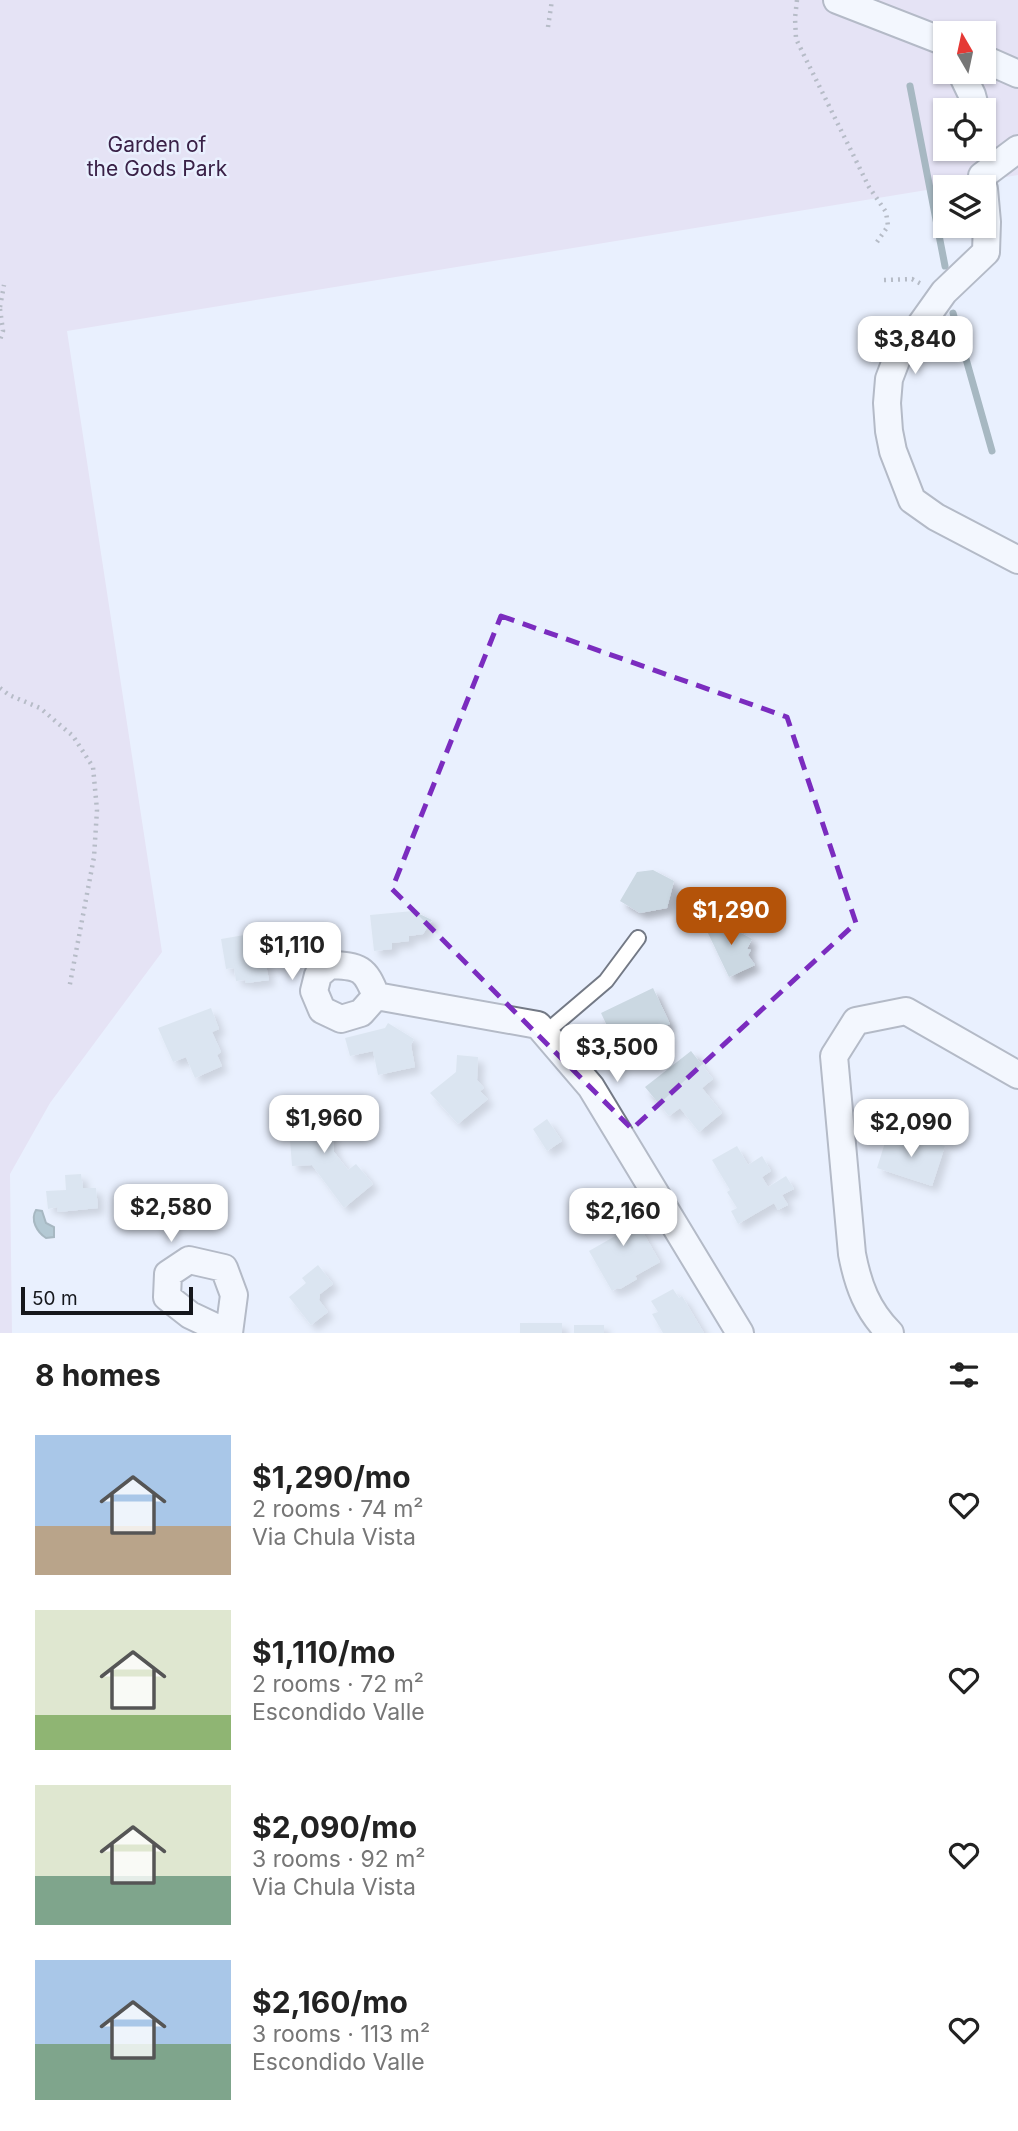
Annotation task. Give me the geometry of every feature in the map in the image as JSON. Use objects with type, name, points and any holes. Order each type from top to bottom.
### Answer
[{"type":"street","points":[[837,0],[933,38]]},
{"type":"street","points":[[996,64],[1018,74]]},
{"type":"street","points":[[992,175],[1018,149]]},
{"type":"street","points":[[986,238],[986,252],[942,294],[897,358],[889,379],[888,431],[912,500],[936,517],[1018,560]]},
{"type":"street","points":[[376,996],[538,1025],[591,1087],[740,1333]]},
{"type":"street","points":[[890,1333],[867,1305],[852,1254],[834,1056],[856,1021],[906,1011],[1018,1075]]},
{"type":"lane","points":[[545,1033],[606,981],[638,938]]},
{"type":"path","points":[[548,27],[552,0]]},
{"type":"path","points":[[797,0],[796,39],[869,187],[886,212],[888,226],[877,242]]},
{"type":"path","points":[[884,280],[912,279],[942,294]]},
{"type":"path","points":[[0,340],[3,331],[0,308],[4,285]]},
{"type":"path","points":[[0,688],[9,695],[40,708],[73,736],[93,767],[97,810],[94,856],[69,989]]},
{"type":"highlighted area","points":[[501,616],[787,717],[856,923],[632,1129],[392,889]]},
{"type":"green space","name":"Garden of the Gods Park","points":[[0,0],[1018,0],[1018,175],[996,179],[996,175],[933,175],[933,189],[67,331],[162,952],[50,1103],[10,1174],[12,1333],[0,1333]]},
{"type":"shaded area","points":[[36,1210],[42,1211],[46,1223],[54,1227],[54,1237],[46,1238],[37,1229],[34,1222]]},
{"type":"building","points":[[653,870],[674,881],[667,908],[640,913],[620,901],[637,872]]},
{"type":"building","points":[[413,911],[432,920],[423,934],[409,936],[409,941],[392,943],[392,949],[374,951],[370,915]]},
{"type":"building","points":[[730,918],[737,931],[752,939],[747,949],[751,950],[748,955],[755,965],[729,977],[706,929]]},
{"type":"building","points":[[273,930],[278,957],[265,960],[269,980],[246,983],[245,980],[236,981],[234,968],[226,969],[221,939]]},
{"type":"building","points":[[653,988],[670,1024],[618,1049],[601,1013]]},
{"type":"building","points":[[211,1008],[219,1029],[212,1032],[221,1052],[217,1055],[222,1066],[195,1078],[186,1057],[173,1062],[158,1028]]},
{"type":"building","points":[[388,1023],[414,1039],[411,1045],[415,1067],[378,1075],[373,1051],[350,1056],[345,1038],[385,1028]]},
{"type":"building","points":[[691,1051],[713,1079],[702,1088],[722,1113],[699,1132],[680,1108],[669,1116],[645,1087]]},
{"type":"building","points":[[457,1055],[478,1057],[477,1080],[484,1088],[480,1091],[488,1099],[458,1124],[430,1093],[456,1072]]},
{"type":"building","points":[[331,1110],[334,1152],[348,1170],[356,1164],[373,1184],[344,1208],[312,1165],[292,1166],[288,1114]]},
{"type":"building","points":[[547,1119],[562,1141],[547,1151],[533,1129]]},
{"type":"building","points":[[888,1133],[945,1146],[932,1186],[877,1168]]},
{"type":"building","points":[[737,1146],[748,1165],[762,1156],[771,1171],[762,1177],[768,1187],[786,1176],[794,1189],[782,1195],[788,1205],[778,1210],[774,1203],[738,1224],[731,1211],[737,1208],[727,1192],[730,1190],[712,1160]]},
{"type":"building","points":[[81,1174],[83,1188],[96,1188],[98,1208],[58,1212],[57,1207],[48,1209],[46,1191],[66,1190],[65,1175]]},
{"type":"building","points":[[622,1196],[660,1262],[635,1276],[637,1279],[612,1291],[589,1251],[617,1235],[601,1208]]},
{"type":"building","points":[[318,1265],[333,1284],[320,1294],[319,1300],[328,1312],[311,1325],[289,1297],[306,1283],[302,1278]]},
{"type":"building","points":[[673,1289],[679,1298],[682,1296],[704,1333],[663,1333],[652,1314],[658,1312],[651,1301]]},
{"type":"building","points":[[520,1323],[562,1323],[562,1333],[520,1333]]},
{"type":"building","points":[[574,1325],[604,1325],[604,1333],[574,1333]]},
{"type":"waterway","points":[[910,86],[945,266]]},
{"type":"waterway","points":[[953,313],[992,451]]}]
